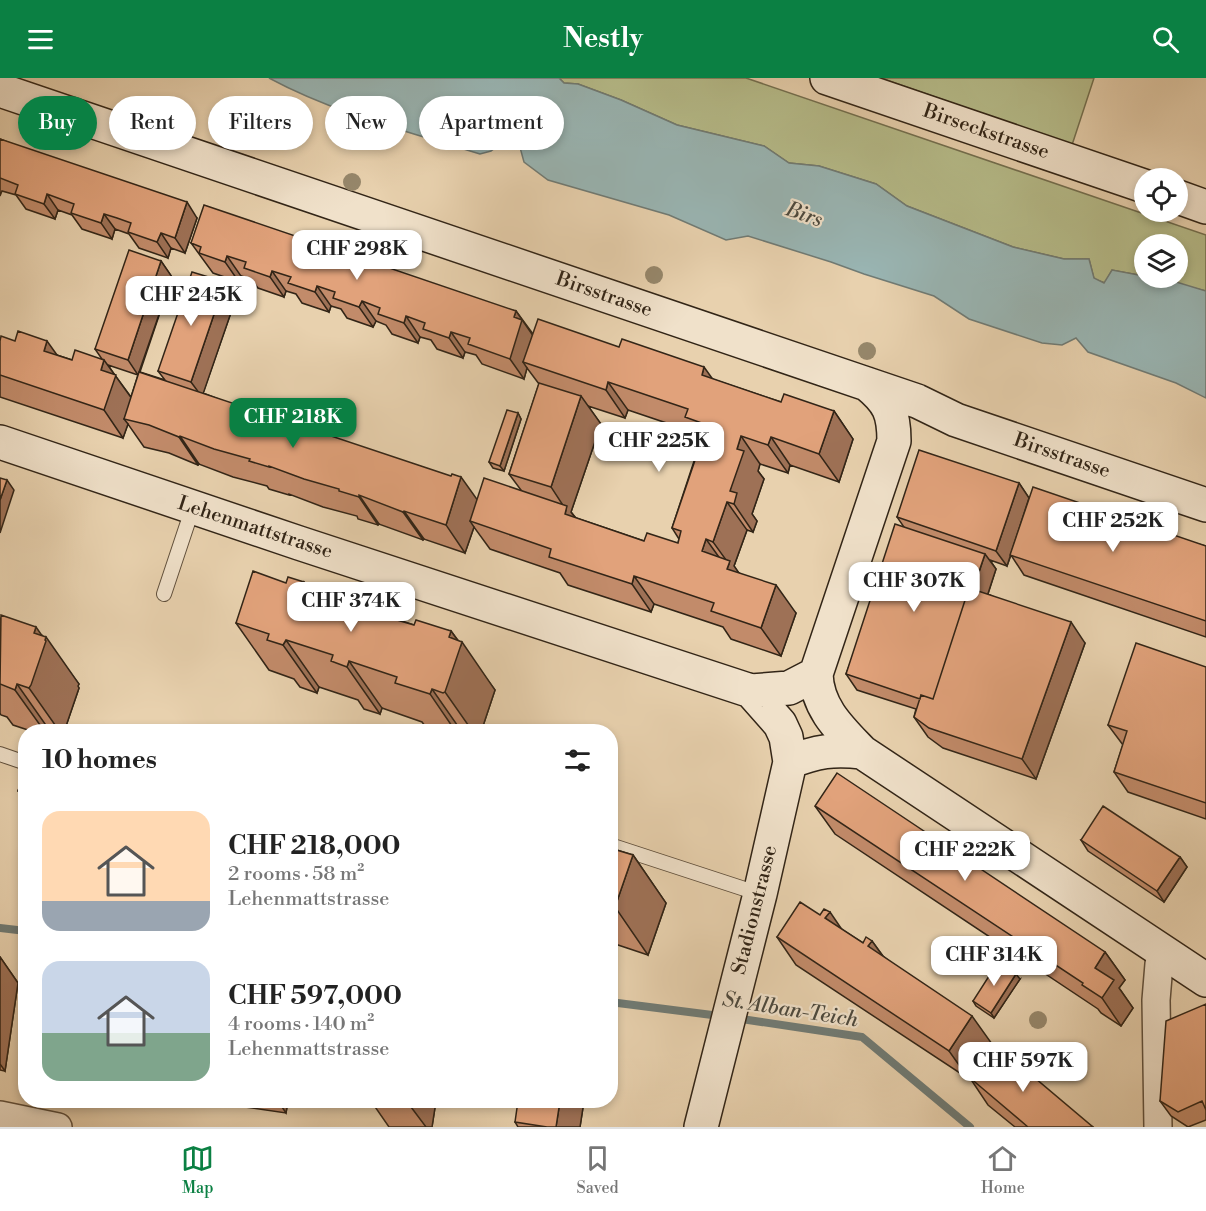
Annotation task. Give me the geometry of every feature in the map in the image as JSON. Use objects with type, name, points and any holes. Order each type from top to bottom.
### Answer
[{"type":"street","name":"Birseckstrasse","points":[[827,78],[1134,183]]},
{"type":"street","name":"Birsstrasse","points":[[0,90],[917,401],[956,420],[1206,505]]},
{"type":"street","points":[[1188,201],[1206,207]]},
{"type":"street","points":[[867,384],[885,401],[893,416],[894,441],[816,674],[819,694],[826,712],[862,752],[1206,980]]},
{"type":"street","points":[[894,441],[928,423],[956,420]]},
{"type":"street","name":"Lehenmattstrasse","points":[[0,442],[751,691],[789,688],[816,674]]},
{"type":"street","name":"Lehenmattstrasse","points":[[751,691],[780,723],[786,737],[790,762]]},
{"type":"street","points":[[790,762],[818,752],[832,750],[862,752]]},
{"type":"street","name":"Stadionstrasse","points":[[701,1127],[760,894],[790,762]]},
{"type":"street","points":[[1158,1127],[1156,1000],[1163,952]]},
{"type":"street","points":[[0,1115],[57,1127]]},
{"type":"lane","points":[[164,594],[193,507]]},
{"type":"lane","points":[[0,754],[18,760]]},
{"type":"lane","points":[[618,848],[760,894]]},
{"type":"green space","points":[[559,78],[746,78],[1134,210],[1134,222],[1168,222],[1206,235],[1206,291],[1188,287],[1188,234],[1134,234],[1134,274],[1112,270],[1105,283],[1094,279],[1089,259],[1064,259],[1013,247],[907,206],[876,184],[819,166],[789,163],[764,146],[677,125],[578,84],[564,83]]},
{"type":"green space","points":[[881,78],[1094,78],[1072,145]]},
{"type":"water","name":"Birs","points":[[269,78],[559,78],[564,83],[578,84],[677,125],[764,146],[789,163],[819,166],[876,184],[907,206],[1013,247],[1064,259],[1089,259],[1094,278],[1104,283],[1112,270],[1134,274],[1134,288],[1188,288],[1188,286],[1206,291],[1206,398],[1176,383],[1088,352],[1076,338],[1062,345],[1042,343],[969,319],[934,296],[831,262],[748,236],[726,240],[669,215],[548,180],[524,162],[521,150],[564,150],[564,96],[419,96],[419,136],[407,132],[407,96],[325,96],[325,104],[313,99],[313,96],[306,96]]},
{"type":"water","points":[[466,150],[492,150],[480,154]]},
{"type":"building","points":[[0,139],[18,145],[18,150],[33,150],[187,202],[175,238],[161,233],[157,242],[128,232],[131,223],[117,218],[104,214],[101,223],[71,213],[74,204],[47,194],[44,204],[15,194],[18,185],[0,178]]},
{"type":"building","points":[[204,205],[516,311],[514,317],[522,320],[510,359],[468,344],[470,338],[451,332],[449,338],[423,329],[425,323],[406,316],[404,323],[378,314],[380,308],[362,301],[359,307],[333,298],[335,292],[317,286],[315,292],[288,283],[291,277],[272,271],[270,277],[244,268],[246,262],[227,256],[225,262],[199,253],[201,247],[191,243]]},
{"type":"building","points":[[129,250],[161,261],[128,360],[95,349]]},
{"type":"building","points":[[192,272],[225,282],[191,382],[158,371]]},
{"type":"building","points":[[538,319],[619,347],[622,339],[704,367],[702,375],[781,402],[784,394],[834,411],[819,454],[771,437],[768,445],[741,436],[737,449],[744,451],[730,491],[737,493],[734,504],[727,502],[713,542],[706,539],[702,551],[730,561],[727,569],[776,585],[761,628],[711,611],[714,603],[634,576],[632,584],[549,557],[551,549],[470,521],[484,478],[567,506],[565,514],[644,541],[647,533],[678,543],[681,531],[672,528],[707,425],[685,417],[688,409],[608,382],[606,390],[523,362]]},
{"type":"building","points":[[18,331],[47,341],[44,351],[72,360],[75,350],[104,360],[101,370],[116,375],[104,410],[0,375],[1,336],[15,341]]},
{"type":"building","points":[[139,372],[451,476],[452,474],[461,477],[446,525],[249,461],[250,459],[214,449],[149,425],[124,419]]},
{"type":"building","points":[[539,383],[581,396],[551,487],[509,474]]},
{"type":"building","points":[[507,410],[518,413],[500,466],[489,462]]},
{"type":"building","points":[[919,450],[1019,483],[996,551],[897,517]]},
{"type":"building","points":[[0,478],[7,480],[0,500]]},
{"type":"building","points":[[1033,487],[1206,546],[1206,621],[1010,555]]},
{"type":"building","points":[[895,524],[985,554],[973,589],[969,588],[933,699],[921,695],[920,699],[846,674]]},
{"type":"building","points":[[253,571],[286,583],[288,577],[304,582],[302,588],[350,604],[352,598],[368,604],[366,609],[397,620],[414,625],[416,620],[451,631],[449,637],[462,642],[445,692],[432,689],[430,694],[395,683],[397,677],[349,661],[347,667],[331,661],[333,655],[286,640],[283,645],[267,640],[269,634],[236,623]]},
{"type":"building","points":[[969,588],[1071,622],[1022,759],[929,728],[914,717],[921,695],[933,699]]},
{"type":"building","points":[[1,615],[36,627],[34,633],[46,637],[29,688],[17,684],[15,690],[0,684]]},
{"type":"building","points":[[1136,643],[1206,667],[1206,803],[1114,772],[1127,731],[1108,725]]},
{"type":"building","points":[[837,773],[1105,952],[1095,968],[1114,980],[1102,998],[1082,985],[1083,983],[815,806]]},
{"type":"building","points":[[1103,806],[1180,857],[1157,891],[1081,840]]},
{"type":"building","points":[[618,850],[633,855],[618,898]]},
{"type":"building","points":[[800,902],[820,915],[824,909],[830,912],[825,918],[863,943],[866,937],[872,941],[868,946],[972,1016],[949,1051],[777,937]]},
{"type":"building","points":[[998,962],[1016,974],[991,1013],[973,1001]]},
{"type":"building","points":[[1206,1004],[1206,1110],[1202,1101],[1178,1112],[1160,1101],[1166,1021]]},
{"type":"building","points":[[996,1045],[1093,1127],[1028,1127],[969,1077]]},
{"type":"building","points":[[978,1054],[984,1059],[970,1075],[966,1072]]},
{"type":"building","points":[[517,1108],[559,1108],[556,1127],[515,1122]]},
{"type":"waterway","name":"St. Alban-Teich","points":[[0,928],[18,930]]},
{"type":"waterway","name":"St. Alban-Teich","points":[[618,1003],[720,1016]]},
{"type":"waterway","name":"St. Alban-Teich","points":[[735,1018],[862,1037],[970,1127]]}]
